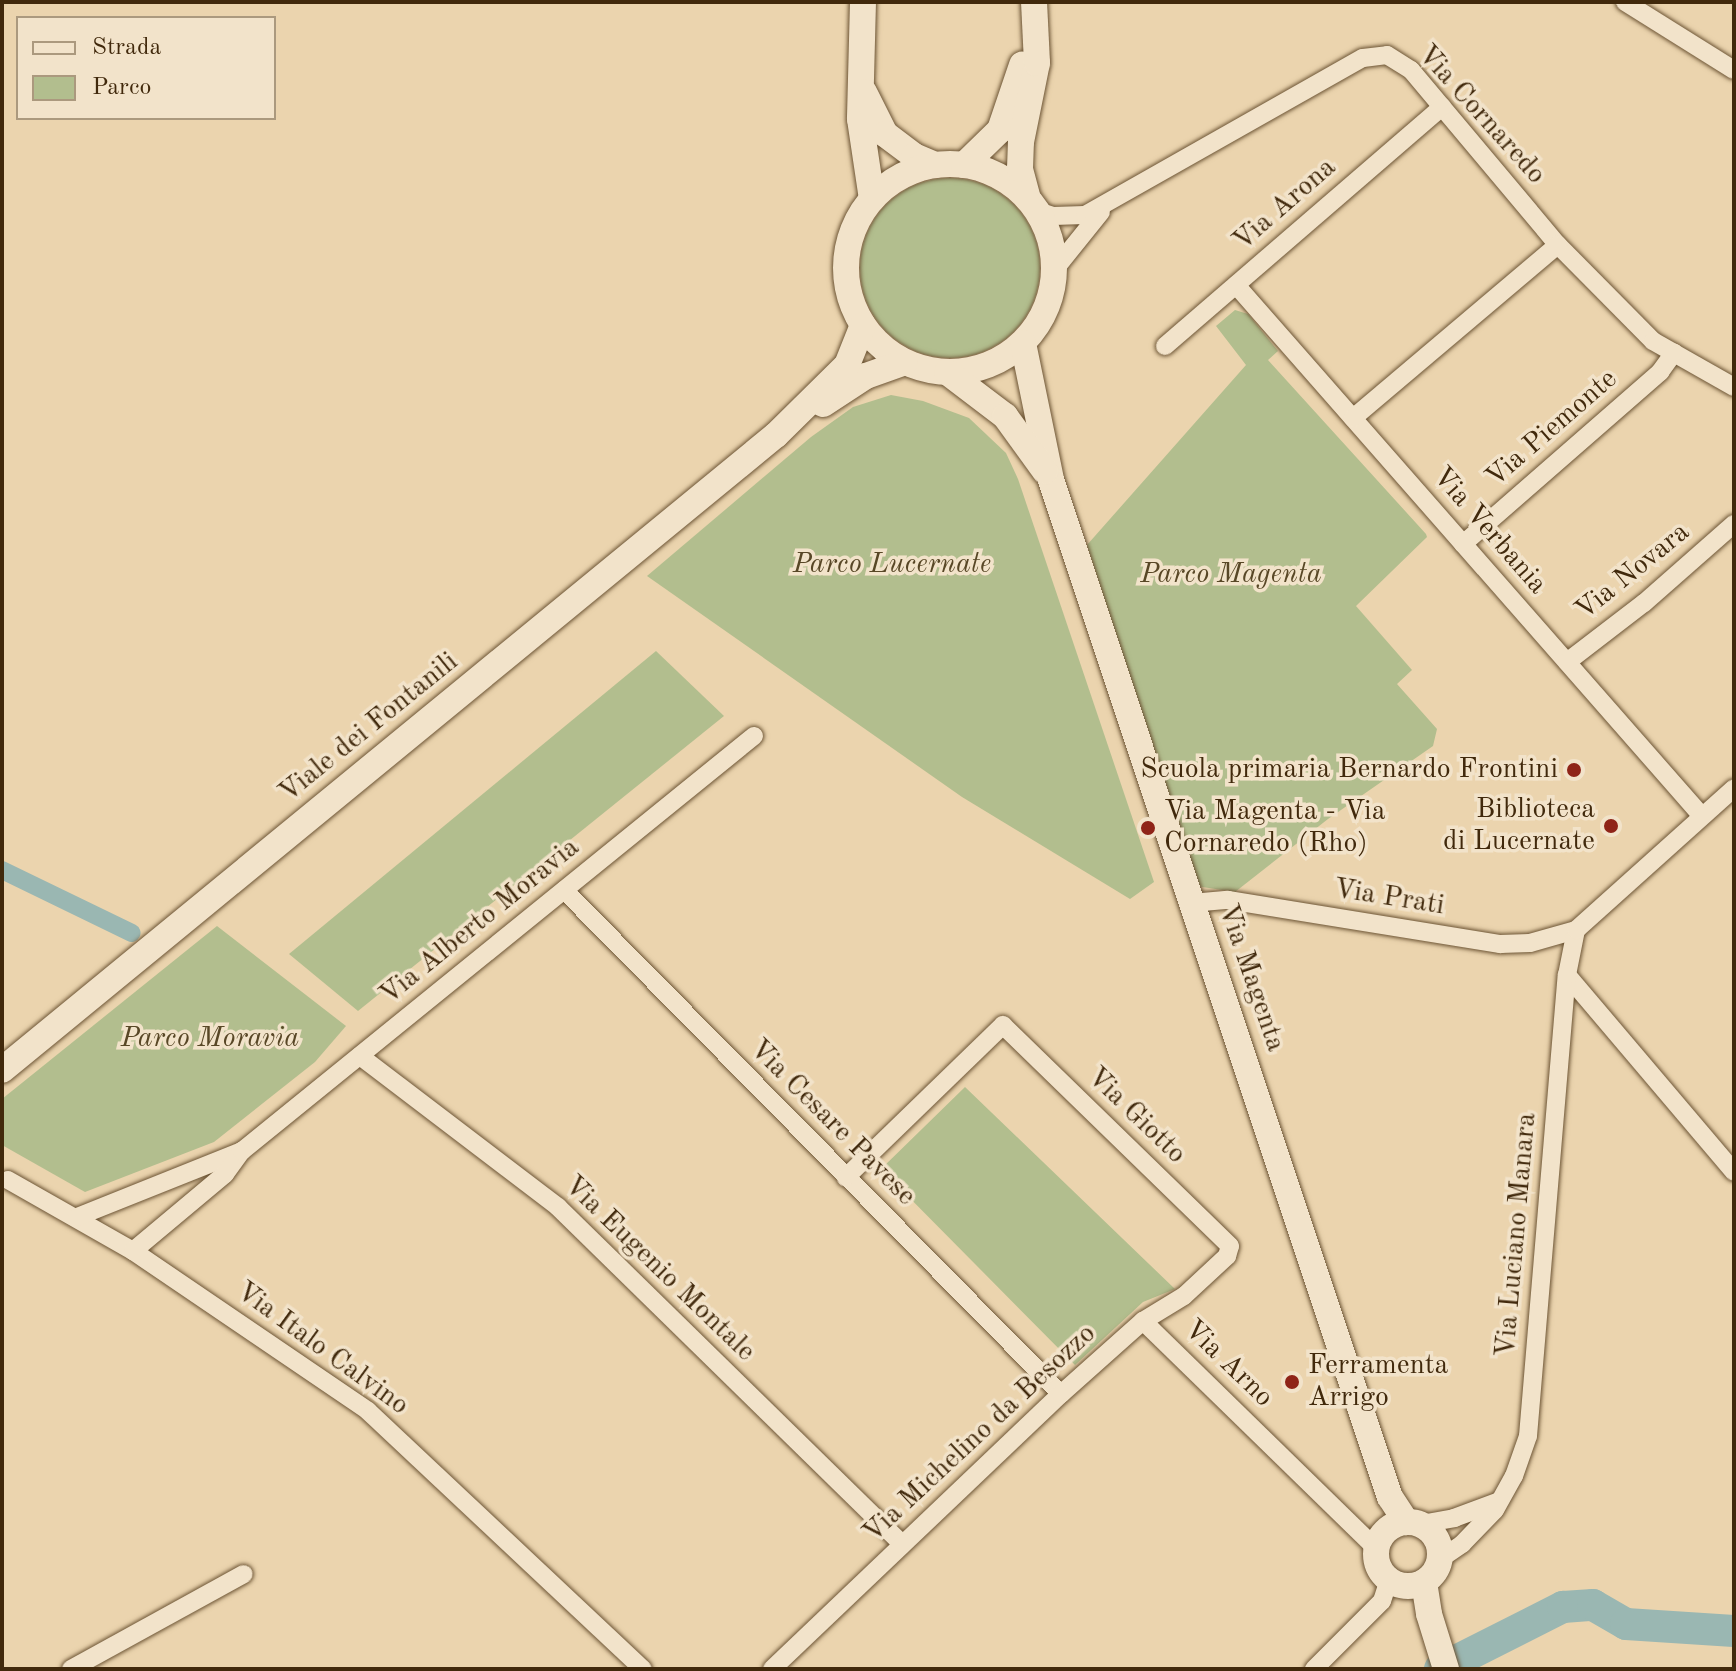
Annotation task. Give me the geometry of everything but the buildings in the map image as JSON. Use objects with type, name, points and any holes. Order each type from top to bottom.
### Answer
[{"type":"main road","points":[[863,2],[862,145],[872,199]]},
{"type":"main road","points":[[964,165],[1000,130],[1034,11]]},
{"type":"main road","points":[[1033,205],[1002,178],[964,165],[935,165],[905,174],[872,199],[853,232],[846,264],[849,294],[863,325],[883,348],[905,362],[947,372],[989,365],[1023,343],[1045,312],[1055,269],[1052,245],[1033,205],[1021,156],[1037,63],[1034,11]]},
{"type":"main road","points":[[863,88],[885,134],[914,156],[935,165]]},
{"type":"main road","name":"Viale dei Fontanili","points":[[2,1070],[776,435],[847,365],[863,325]]},
{"type":"main road","name":"Via Magenta","points":[[1023,343],[1051,480],[1390,1497],[1397,1532]]},
{"type":"main road","name":"Viale dei Fontanili","points":[[776,435],[866,376],[905,362]]},
{"type":"main road","name":"Via Magenta","points":[[947,372],[1005,416],[1051,480]]},
{"type":"main road","points":[[1407,1583],[1434,1573],[1440,1559],[1438,1541],[1397,1532],[1378,1564],[1407,1583],[1429,1614],[1443,1662]]},
{"type":"street","points":[[1625,2],[1734,70]]},
{"type":"street","name":"Via Cornaredo","points":[[1033,205],[1053,216],[1085,215],[1363,58],[1378,54],[1400,61],[1558,245],[1653,341],[1734,387]]},
{"type":"street","name":"Via Arona","points":[[1165,346],[1442,107]]},
{"type":"street","name":"Via Cornaredo","points":[[1055,269],[1085,228],[1109,204]]},
{"type":"street","points":[[1353,418],[1558,245]]},
{"type":"street","name":"Via Verbania","points":[[1236,285],[1701,815]]},
{"type":"street","name":"Via Piemonte","points":[[1463,544],[1660,372],[1674,353]]},
{"type":"street","name":"Via Novara","points":[[1567,662],[1644,603],[1734,524]]},
{"type":"street","name":"Via Alberto Moravia","points":[[133,1251],[225,1174],[242,1151],[754,736]]},
{"type":"street","points":[[1576,930],[1600,905],[1734,788]]},
{"type":"street","name":"Via Cesare Pavese","points":[[564,890],[1061,1394]]},
{"type":"street","name":"Via Prati","points":[[1191,903],[1228,900],[1500,944],[1530,943],[1576,930]]},
{"type":"street","name":"Via Luciano Manara","points":[[1440,1559],[1495,1510],[1514,1476],[1528,1436],[1568,970],[1576,930]]},
{"type":"street","points":[[1568,970],[1734,1172]]},
{"type":"street","name":"Via Giotto","points":[[846,1177],[1003,1025],[1230,1246]]},
{"type":"street","name":"Via Eugenio Montale","points":[[360,1056],[558,1207],[902,1544]]},
{"type":"street","name":"Via Alberto Moravia","points":[[77,1217],[242,1151]]},
{"type":"street","name":"Via Italo Calvino","points":[[4,1177],[133,1251],[368,1411],[643,1669]]},
{"type":"street","name":"Via Michelino da Besozzo","points":[[772,1669],[1061,1394],[1143,1321],[1184,1296],[1227,1256],[1230,1246]]},
{"type":"street","name":"Via Arno","points":[[1143,1321],[1397,1532]]},
{"type":"street","points":[[1397,1532],[1454,1518],[1497,1502]]},
{"type":"street","points":[[71,1669],[244,1574]]},
{"type":"street","points":[[1314,1669],[1382,1601],[1407,1583]]},
{"type":"green space","points":[[950,178],[985,185],[1014,204],[1033,233],[1040,268],[1033,303],[1014,332],[985,351],[950,358],[915,351],[886,332],[867,303],[860,268],[867,233],[886,204],[915,185]]},
{"type":"green space","name":"Parco Magenta","points":[[1235,310],[1248,314],[1278,351],[1268,360],[1426,534],[1427,537],[1356,606],[1412,670],[1397,684],[1437,729],[1433,746],[1328,819],[1235,892],[1196,886],[1087,545],[1246,365],[1216,326]]},
{"type":"green space","name":"Parco Lucernate","points":[[891,395],[923,401],[969,418],[1006,453],[1018,479],[1154,882],[1130,899],[962,797],[647,576],[811,437],[853,407]]},
{"type":"green space","points":[[656,651],[724,716],[358,1011],[289,954]]},
{"type":"green space","name":"Parco Moravia","points":[[217,926],[346,1026],[315,1062],[214,1142],[85,1192],[2,1145],[2,1099]]},
{"type":"green space","points":[[965,1087],[1175,1289],[1143,1302],[1075,1365],[881,1169]]},
{"type":"waterway","points":[[2,870],[132,933]]},
{"type":"waterway","points":[[1440,1669],[1563,1607],[1593,1605],[1626,1624],[1734,1631]]},
{"type":"place","name":"Scuola primaria Bernardo Frontini","points":[[1574,770]]},
{"type":"place","name":"Biblioteca di Lucernate","points":[[1611,826]]},
{"type":"place","name":"Via Magenta - Via Cornaredo (Rho)","points":[[1148,828]]},
{"type":"place","name":"Ferramenta Arrigo","points":[[1292,1382]]}]
